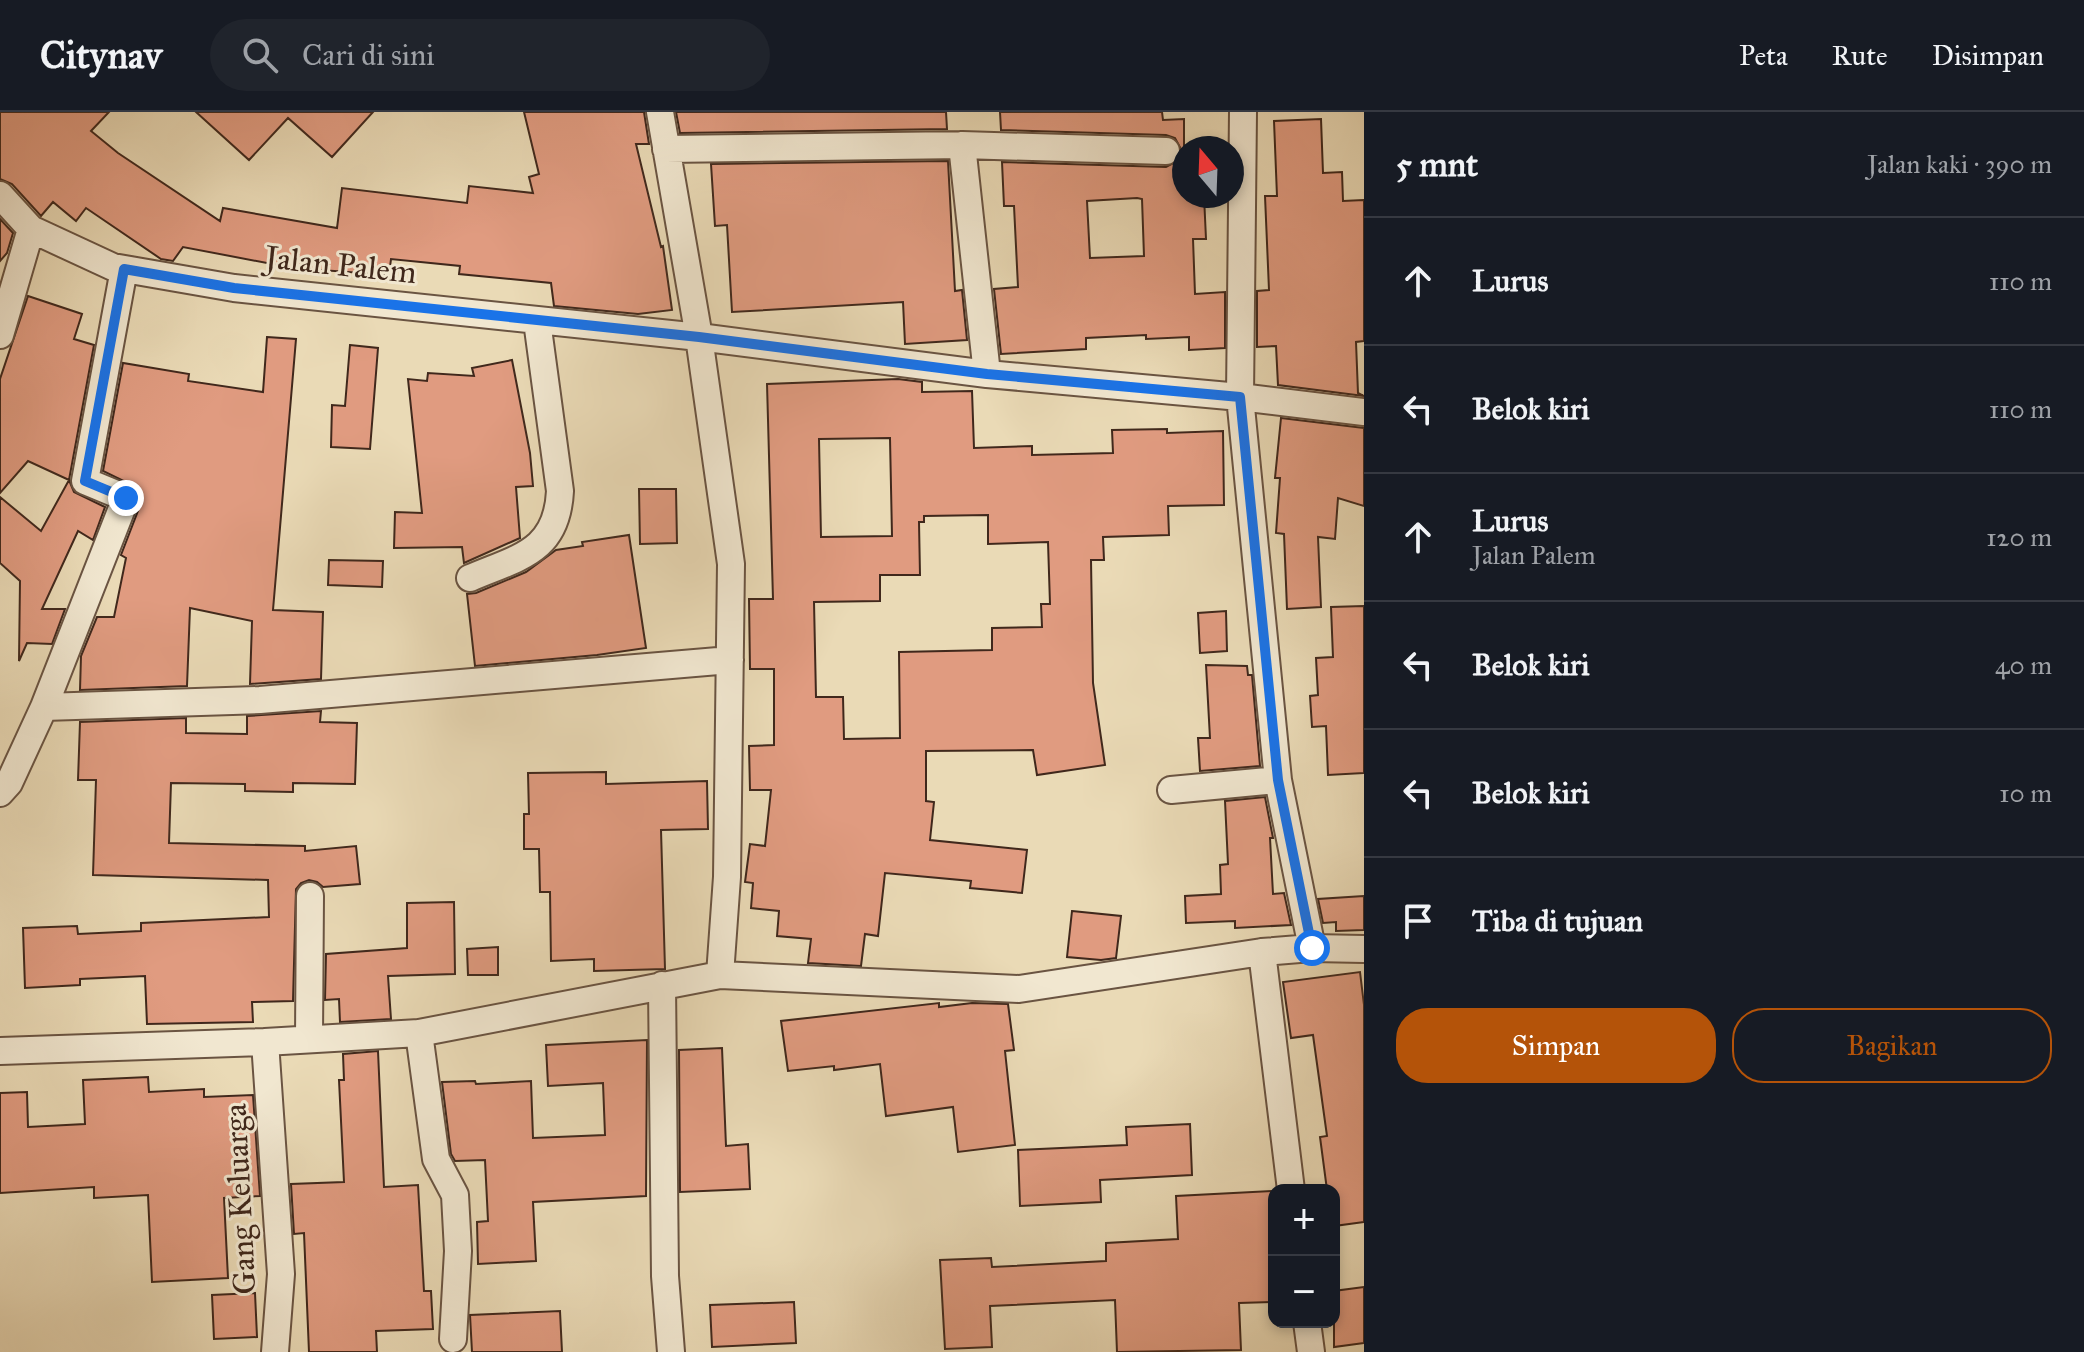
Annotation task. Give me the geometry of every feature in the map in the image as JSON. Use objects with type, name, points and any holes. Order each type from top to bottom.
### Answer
[{"type":"street","points":[[660,112],[699,337],[731,564],[727,877],[720,975]]},
{"type":"street","points":[[1243,112],[1240,397],[1278,780],[1312,948]]},
{"type":"street","points":[[666,149],[962,145],[1166,151]]},
{"type":"street","points":[[962,145],[987,374]]},
{"type":"street","name":"Jalan Palem","points":[[0,195],[31,229],[113,267],[234,288],[699,337],[987,374],[1240,397],[1364,412]]},
{"type":"street","points":[[0,335],[31,229]]},
{"type":"street","points":[[0,793],[9,783],[44,707],[126,498],[85,481],[124,269]]},
{"type":"street","points":[[470,578],[536,547],[550,534],[559,512],[560,491],[537,321]]},
{"type":"street","points":[[44,707],[260,700],[730,660]]},
{"type":"street","points":[[1171,790],[1278,780]]},
{"type":"street","points":[[309,1038],[310,896]]},
{"type":"street","points":[[0,1051],[419,1033],[720,975],[1019,989],[1262,952],[1312,948],[1364,949]]},
{"type":"street","points":[[1262,952],[1290,1184]]},
{"type":"street","points":[[662,985],[665,1276],[671,1352]]},
{"type":"street","points":[[419,1033],[436,1159],[455,1195],[458,1251],[453,1339]]},
{"type":"street","name":"Gang Keluarga","points":[[265,1042],[281,1274],[275,1352]]},
{"type":"street","points":[[1308,1328],[1311,1352]]},
{"type":"building","points":[[0,112],[109,112],[91,131],[118,153],[220,221],[223,208],[337,228],[342,188],[467,203],[469,186],[533,193],[529,177],[539,174],[524,112],[644,112],[649,144],[636,144],[663,246],[672,310],[638,314],[554,306],[551,283],[459,274],[460,266],[391,259],[389,275],[293,268],[183,247],[173,261],[161,259],[86,208],[76,221],[53,202],[41,216],[12,184],[0,179]]},
{"type":"building","points":[[196,112],[373,112],[332,157],[288,118],[249,160]]},
{"type":"building","points":[[676,112],[946,112],[947,129],[680,133]]},
{"type":"building","points":[[1000,112],[1162,112],[1163,120],[1184,119],[1184,136],[1001,130]]},
{"type":"building","points":[[1321,119],[1323,173],[1342,172],[1343,201],[1364,200],[1364,341],[1356,342],[1358,393],[1364,396],[1278,385],[1276,346],[1257,347],[1257,291],[1269,290],[1265,196],[1277,196],[1274,121]]},
{"type":"building","points":[[948,161],[955,291],[962,290],[967,340],[905,344],[903,302],[732,312],[727,225],[715,226],[711,164]]},
{"type":"building","points":[[1002,162],[1166,167],[1172,164],[1172,208],[1205,208],[1206,239],[1193,239],[1195,294],[1225,292],[1225,348],[1189,350],[1189,337],[1146,339],[1146,335],[1086,338],[1086,349],[1001,354],[994,289],[1018,287],[1014,206],[1004,206]],"holes":[[[1142,199],[1144,256],[1090,258],[1087,201]]]},
{"type":"building","points":[[0,219],[13,233],[7,253],[0,261]]},
{"type":"building","points":[[28,296],[82,314],[74,339],[94,345],[69,480],[28,461],[0,493],[0,379]]},
{"type":"building","points":[[267,337],[296,339],[273,610],[323,612],[321,679],[250,684],[252,621],[190,608],[187,686],[80,690],[81,656],[97,617],[114,617],[126,558],[121,555],[141,503],[142,495],[138,488],[103,471],[123,363],[189,374],[188,381],[263,392]]},
{"type":"building","points":[[350,345],[378,348],[370,449],[331,447],[332,405],[345,406]]},
{"type":"building","points":[[512,360],[530,453],[533,486],[516,487],[520,538],[464,563],[462,547],[394,548],[395,512],[422,513],[408,379],[427,381],[428,373],[474,376],[472,368]]},
{"type":"building","points":[[898,379],[922,382],[922,392],[972,391],[974,448],[1032,446],[1032,455],[1113,453],[1112,430],[1167,429],[1167,433],[1223,431],[1224,505],[1168,506],[1169,535],[1103,537],[1104,560],[1091,560],[1093,683],[1105,765],[1037,775],[1033,750],[926,751],[926,801],[934,802],[930,840],[1027,850],[1022,893],[970,888],[971,881],[885,873],[878,936],[865,934],[861,966],[808,963],[811,939],[777,936],[779,911],[751,908],[753,883],[745,882],[750,844],[765,846],[771,790],[750,790],[749,746],[774,745],[774,669],[750,669],[749,599],[773,599],[767,384]],"holes":[[[890,438],[892,536],[821,537],[819,439]],[[988,515],[988,544],[1048,542],[1050,604],[1041,604],[1042,627],[992,628],[992,650],[899,652],[900,738],[844,739],[843,697],[816,697],[814,602],[880,601],[880,575],[920,575],[919,522],[924,522],[924,516]]]},
{"type":"building","points":[[1281,418],[1364,428],[1364,506],[1338,498],[1335,539],[1318,537],[1321,607],[1287,609],[1284,534],[1276,533],[1280,478],[1275,478]]},
{"type":"building","points":[[69,480],[74,492],[105,507],[93,540],[78,531],[42,609],[65,609],[52,644],[27,643],[19,661],[20,581],[0,563],[0,497],[41,531]]},
{"type":"building","points":[[639,489],[676,489],[677,543],[640,544]]},
{"type":"building","points":[[629,535],[646,648],[475,666],[467,594],[526,572],[556,550],[583,546],[582,542]]},
{"type":"building","points":[[329,560],[383,561],[382,587],[328,585]]},
{"type":"building","points":[[1364,606],[1364,773],[1328,775],[1326,726],[1312,727],[1310,696],[1318,695],[1316,658],[1333,657],[1331,607]]},
{"type":"building","points":[[1226,611],[1227,651],[1200,653],[1198,613]]},
{"type":"building","points":[[1206,665],[1247,666],[1248,675],[1252,675],[1260,766],[1200,771],[1198,738],[1210,738]]},
{"type":"building","points":[[321,711],[320,722],[357,723],[355,784],[293,783],[293,792],[245,791],[245,784],[171,783],[169,843],[305,846],[305,851],[356,846],[360,884],[323,887],[309,880],[296,889],[293,1001],[252,1002],[253,1022],[147,1024],[145,976],[80,979],[80,985],[25,988],[23,928],[77,926],[78,934],[141,931],[141,923],[269,917],[268,880],[93,875],[96,780],[78,780],[80,722],[186,718],[186,733],[247,734],[247,716]]},
{"type":"building","points":[[606,772],[606,784],[707,781],[708,829],[661,830],[665,969],[594,971],[594,959],[551,961],[550,892],[540,892],[539,849],[524,849],[524,814],[529,814],[528,773]]},
{"type":"building","points":[[1265,797],[1273,838],[1270,838],[1273,894],[1284,893],[1291,925],[1235,928],[1235,921],[1186,923],[1185,896],[1221,894],[1220,865],[1228,864],[1225,801]]},
{"type":"building","points":[[1364,896],[1364,930],[1336,931],[1336,922],[1323,923],[1318,899]]},
{"type":"building","points":[[454,902],[455,974],[388,976],[391,1019],[340,1022],[339,999],[325,1000],[326,954],[407,948],[407,903]]},
{"type":"building","points":[[1072,911],[1121,916],[1116,958],[1067,957]]},
{"type":"building","points":[[498,947],[498,975],[468,975],[467,949]]},
{"type":"building","points":[[1360,972],[1364,1005],[1364,1222],[1340,1225],[1340,1184],[1326,1184],[1320,1137],[1327,1136],[1313,1035],[1291,1038],[1283,982]]},
{"type":"building","points":[[939,1003],[939,1007],[972,1003],[1008,1004],[1014,1050],[1005,1051],[1015,1145],[958,1152],[953,1107],[886,1116],[880,1064],[834,1070],[834,1066],[788,1071],[781,1021]]},
{"type":"building","points":[[647,1040],[646,1196],[533,1202],[536,1261],[478,1264],[477,1222],[488,1221],[485,1160],[455,1161],[451,1154],[442,1082],[531,1081],[533,1138],[605,1135],[603,1083],[548,1086],[546,1045]]},
{"type":"building","points":[[722,1048],[726,1146],[748,1144],[750,1189],[680,1192],[679,1050]]},
{"type":"building","points":[[378,1051],[384,1187],[418,1185],[424,1291],[431,1291],[433,1329],[376,1331],[377,1352],[309,1352],[304,1233],[294,1234],[291,1184],[344,1182],[339,1080],[344,1080],[343,1054]]},
{"type":"building","points":[[148,1077],[149,1092],[204,1089],[204,1097],[253,1095],[260,1196],[224,1198],[228,1278],[152,1282],[148,1195],[94,1198],[94,1187],[0,1193],[0,1093],[27,1092],[28,1127],[85,1124],[83,1080]]},
{"type":"building","points":[[1190,1124],[1192,1175],[1100,1180],[1101,1202],[1020,1206],[1018,1150],[1127,1145],[1126,1127]]},
{"type":"building","points":[[1268,1191],[1268,1302],[1239,1303],[1241,1350],[1117,1352],[1115,1300],[990,1306],[992,1347],[945,1349],[940,1260],[991,1258],[992,1267],[1106,1261],[1106,1243],[1178,1239],[1176,1196]]},
{"type":"building","points":[[1364,1287],[1364,1343],[1334,1347],[1334,1328],[1340,1328],[1340,1290]]},
{"type":"building","points":[[255,1293],[257,1337],[214,1339],[212,1295]]},
{"type":"building","points":[[794,1302],[796,1343],[712,1347],[710,1305]]},
{"type":"building","points":[[560,1311],[562,1352],[472,1352],[470,1315]]},
{"type":"route","points":[[126,498],[85,481],[124,269],[234,288],[699,337],[987,374],[1240,397],[1278,780],[1312,948]]}]
